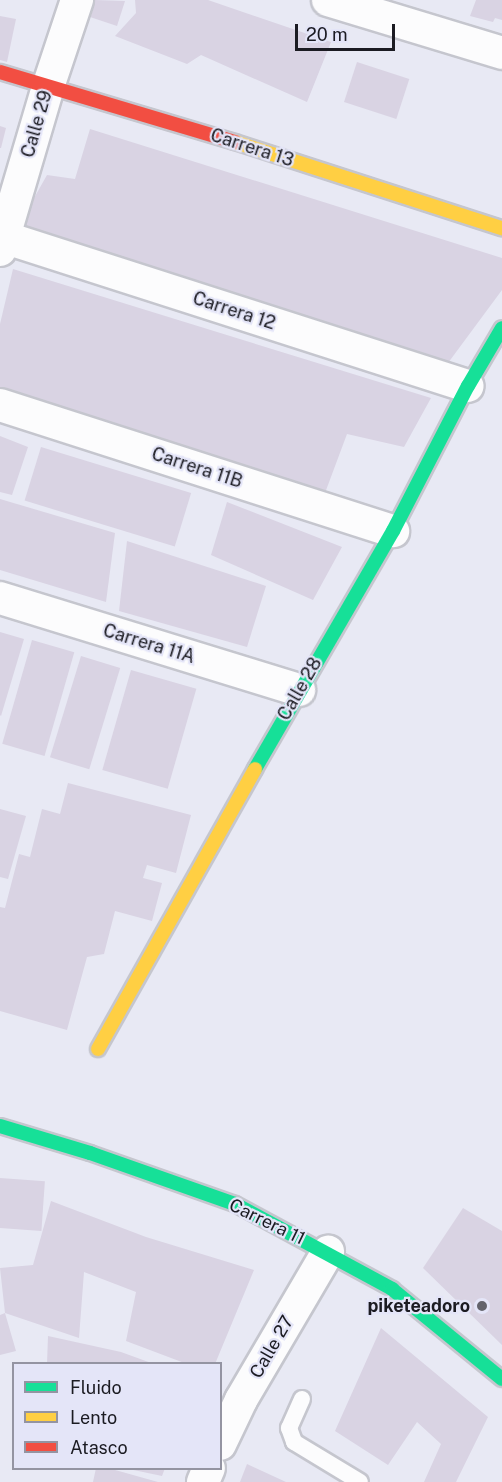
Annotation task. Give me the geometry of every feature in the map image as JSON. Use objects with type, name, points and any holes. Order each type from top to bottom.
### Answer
[{"type":"street","name":"Calle 29","points":[[1,241],[77,0]]},
{"type":"street","points":[[328,0],[502,53]]},
{"type":"street","name":"Carrera 13","points":[[0,72],[191,128],[502,228]]},
{"type":"street","name":"Carrera 12","points":[[1,241],[468,386]]},
{"type":"street","name":"Calle 28","points":[[98,1049],[299,690],[393,531],[468,386],[502,328]]},
{"type":"street","name":"Carrera 11B","points":[[0,405],[393,531]]},
{"type":"street","name":"Carrera 11A","points":[[0,598],[299,690]]},
{"type":"street","name":"Carrera 11","points":[[0,1126],[90,1153],[235,1204],[328,1252],[392,1289],[502,1379]]},
{"type":"street","name":"Calle 27","points":[[222,1440],[241,1400],[328,1252]]},
{"type":"lane","points":[[302,1399],[288,1428],[294,1442],[360,1482]]},
{"type":"building","points":[[95,0],[125,1],[117,26],[90,17]]},
{"type":"building","points":[[135,0],[208,0],[331,42],[307,102],[201,55],[187,64],[115,36],[136,13]]},
{"type":"building","points":[[476,0],[502,0],[502,20],[495,18],[493,22],[470,16]]},
{"type":"building","points":[[0,16],[16,19],[7,62],[0,60]]},
{"type":"building","points":[[357,62],[409,79],[396,119],[344,102]]},
{"type":"building","points":[[0,126],[6,128],[1,148],[0,148]]},
{"type":"building","points":[[90,129],[502,258],[502,290],[448,363],[16,230],[47,175],[75,179]]},
{"type":"building","points":[[13,269],[431,398],[404,447],[347,434],[325,493],[0,393],[0,324]]},
{"type":"building","points":[[0,436],[28,447],[12,495],[0,492]]},
{"type":"building","points":[[41,447],[191,493],[175,546],[25,501]]},
{"type":"building","points":[[0,499],[115,533],[106,602],[0,570]]},
{"type":"building","points":[[227,502],[342,547],[313,600],[211,555]]},
{"type":"building","points":[[127,541],[266,586],[247,647],[119,611]]},
{"type":"building","points":[[0,632],[24,639],[1,716],[0,715]]},
{"type":"building","points":[[32,640],[74,652],[45,756],[2,744]]},
{"type":"building","points":[[81,656],[120,668],[89,769],[50,757]]},
{"type":"building","points":[[131,670],[196,689],[168,789],[102,770]]},
{"type":"building","points":[[68,783],[191,815],[176,873],[147,865],[143,878],[162,883],[152,921],[115,911],[104,954],[87,957],[67,1030],[0,1011],[0,907],[5,908],[19,854],[30,857],[42,809],[60,814]]},
{"type":"building","points":[[0,809],[26,816],[8,879],[0,877]]},
{"type":"building","points":[[0,1178],[45,1181],[41,1231],[0,1228]]},
{"type":"building","points":[[51,1201],[146,1237],[254,1270],[216,1362],[182,1362],[126,1341],[136,1292],[84,1272],[79,1338],[5,1313],[0,1268],[33,1265]]},
{"type":"building","name":"piketeadoro","points":[[463,1208],[502,1231],[502,1345],[423,1268]]},
{"type":"building","points":[[5,1313],[16,1351],[0,1355],[0,1315]]},
{"type":"building","points":[[381,1328],[488,1417],[456,1482],[424,1482],[441,1444],[417,1422],[388,1465],[335,1431]]},
{"type":"building","points":[[48,1336],[121,1352],[148,1362],[47,1362]]},
{"type":"building","points":[[247,1464],[286,1482],[240,1482]]},
{"type":"building","points":[[96,1470],[115,1470],[158,1482],[93,1482]]},
{"type":"building","points":[[134,1470],[164,1470],[162,1476]]},
{"type":"traffic: fast","points":[[255,769],[393,531],[468,386],[502,328]]},
{"type":"traffic: fast","points":[[0,1126],[90,1153],[235,1204],[392,1289],[502,1379]]},
{"type":"traffic: slow","points":[[235,142],[502,228]]},
{"type":"traffic: slow","points":[[98,1049],[255,769]]},
{"type":"traffic: jam","points":[[0,72],[235,142]]},
{"type":"place","name":"piketeadoro","points":[[482,1306]]}]
